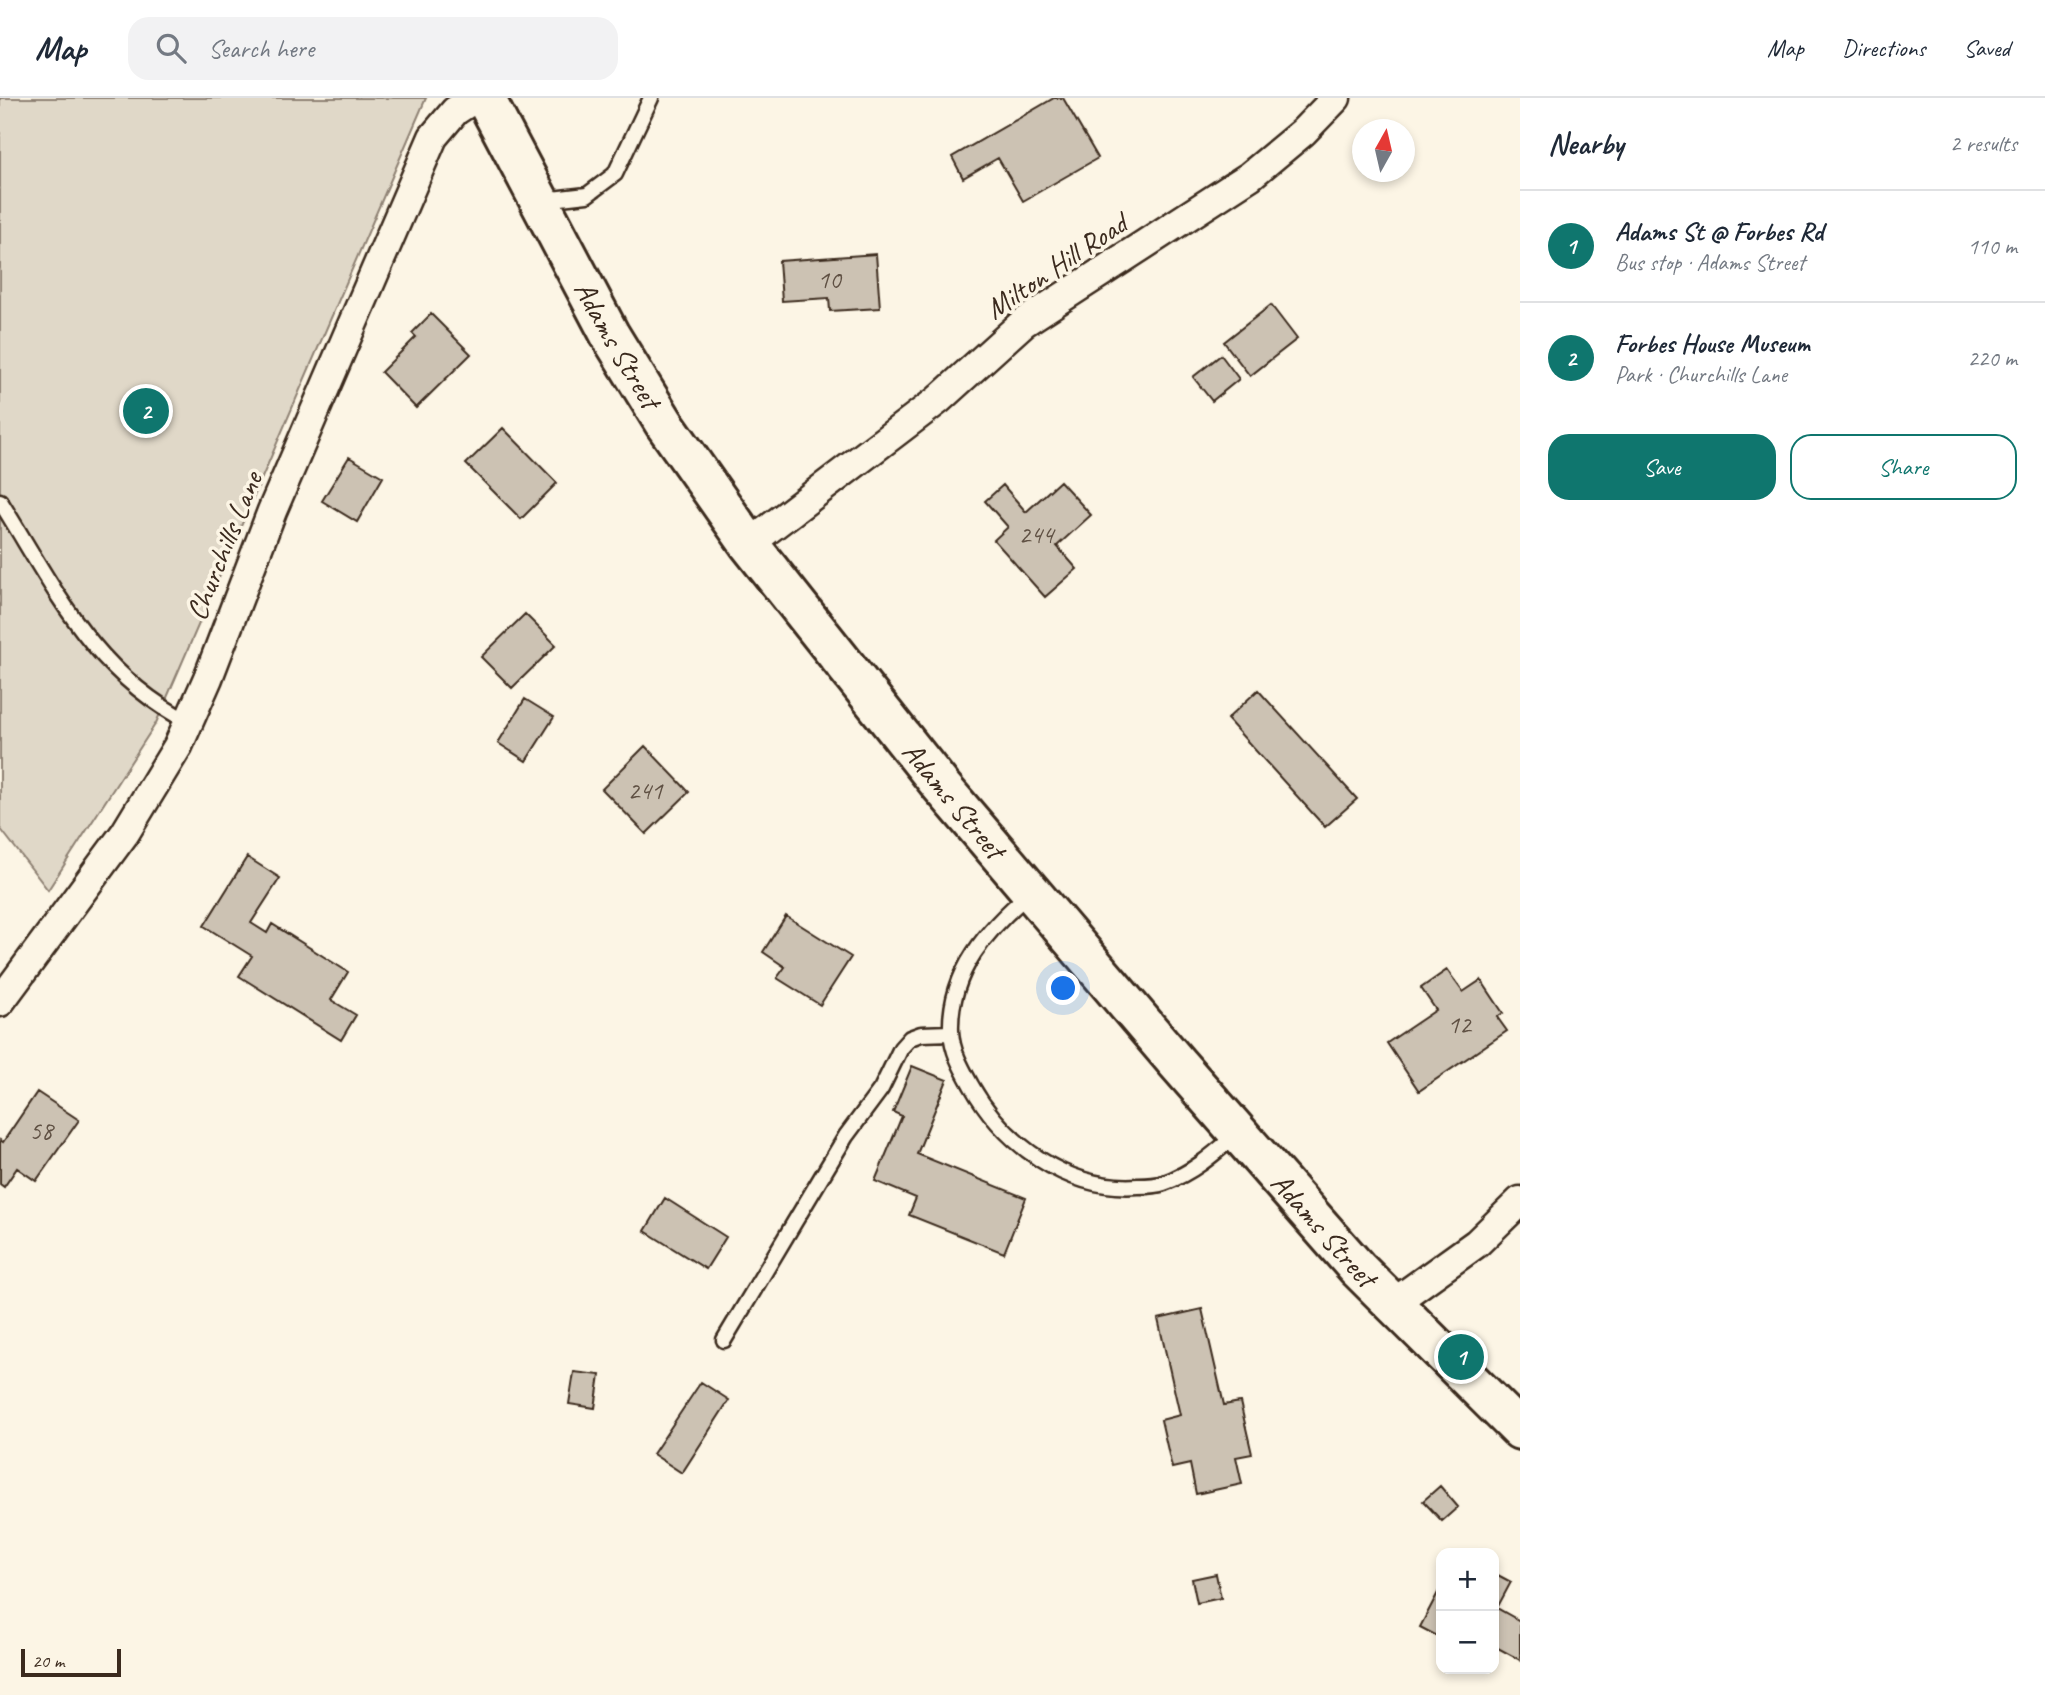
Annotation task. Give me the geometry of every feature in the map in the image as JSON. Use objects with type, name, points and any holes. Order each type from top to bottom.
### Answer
[{"type":"main road","name":"Adams Street","points":[[485,98],[537,200],[637,380],[750,544],[941,786],[1238,1133],[1392,1304],[1520,1430]]},
{"type":"street","name":"Churchills Lane","points":[[0,1002],[132,823],[169,762],[189,722],[272,511],[433,137],[443,122],[475,98]]},
{"type":"street","name":"Milton Hill Road","points":[[750,544],[938,400],[1023,323],[1223,195],[1277,156],[1336,98]]},
{"type":"street","points":[[1392,1304],[1477,1243],[1520,1201]]},
{"type":"lane","points":[[537,200],[587,195],[615,174],[651,98]]},
{"type":"lane","points":[[0,501],[96,651],[136,691],[189,722]]},
{"type":"lane","points":[[1031,892],[990,928],[971,958],[956,995],[951,1033],[958,1062],[986,1112],[1045,1163],[1074,1177],[1115,1188],[1162,1184],[1204,1163],[1238,1133]]},
{"type":"lane","points":[[724,1340],[846,1136],[881,1089],[901,1048],[910,1038],[921,1034],[951,1033]]},
{"type":"shaded area","points":[[0,98],[426,98],[156,723],[48,890],[0,828]]},
{"type":"building","points":[[1054,98],[1063,98],[1098,158],[1023,201],[998,158],[963,178],[952,157]]},
{"type":"building","points":[[876,254],[880,308],[830,311],[829,298],[782,301],[779,261]]},
{"type":"building","points":[[1271,305],[1297,339],[1250,376],[1224,342]]},
{"type":"building","points":[[431,314],[471,354],[416,408],[381,372],[416,337],[412,333]]},
{"type":"building","points":[[1221,355],[1239,379],[1212,401],[1193,377]]},
{"type":"building","points":[[503,428],[557,483],[521,519],[466,464]]},
{"type":"building","points":[[349,457],[383,477],[357,522],[322,501]]},
{"type":"building","points":[[1060,481],[1091,515],[1057,546],[1077,569],[1045,597],[994,540],[1008,527],[985,501],[1003,485],[1026,512]]},
{"type":"building","points":[[525,614],[556,645],[512,688],[481,657]]},
{"type":"building","points":[[1258,690],[1357,799],[1325,827],[1227,719]]},
{"type":"building","points":[[525,699],[554,717],[526,761],[498,743]]},
{"type":"building","points":[[645,746],[689,792],[646,834],[602,789]]},
{"type":"building","points":[[247,857],[280,878],[251,923],[267,933],[272,924],[348,972],[331,1000],[356,1015],[341,1040],[239,976],[252,956],[204,926]]},
{"type":"building","points":[[786,916],[851,957],[820,1005],[777,978],[785,967],[763,952]]},
{"type":"building","points":[[1447,970],[1463,992],[1481,980],[1503,1013],[1497,1017],[1507,1031],[1419,1091],[1387,1043],[1436,1010],[1421,988]]},
{"type":"building","points":[[912,1066],[947,1080],[917,1154],[1026,1198],[1004,1253],[909,1215],[916,1198],[875,1181],[902,1116],[893,1112]]},
{"type":"building","points":[[37,1092],[79,1120],[36,1181],[17,1168],[4,1187],[0,1184],[0,1140],[3,1142]]},
{"type":"building","points":[[665,1198],[726,1237],[706,1269],[645,1231]]},
{"type":"building","points":[[1202,1309],[1224,1405],[1240,1402],[1252,1454],[1236,1457],[1242,1484],[1196,1494],[1190,1464],[1172,1468],[1161,1420],[1180,1415],[1158,1319]]},
{"type":"building","points":[[574,1372],[600,1375],[595,1408],[569,1404]]},
{"type":"building","points":[[701,1382],[729,1400],[682,1473],[653,1454]]},
{"type":"building","points":[[1440,1486],[1458,1507],[1442,1521],[1423,1501]]},
{"type":"building","points":[[1216,1574],[1221,1598],[1197,1603],[1192,1579]]},
{"type":"building","points":[[1499,1576],[1511,1582],[1499,1604]]},
{"type":"building","points":[[1436,1597],[1436,1635],[1420,1627]]},
{"type":"building","points":[[1499,1609],[1520,1621],[1520,1660],[1499,1649]]},
{"type":"place","name":"Forbes House Museum","points":[[146,411]]},
{"type":"place","name":"Adams St @ Forbes Rd","points":[[1461,1357]]}]
